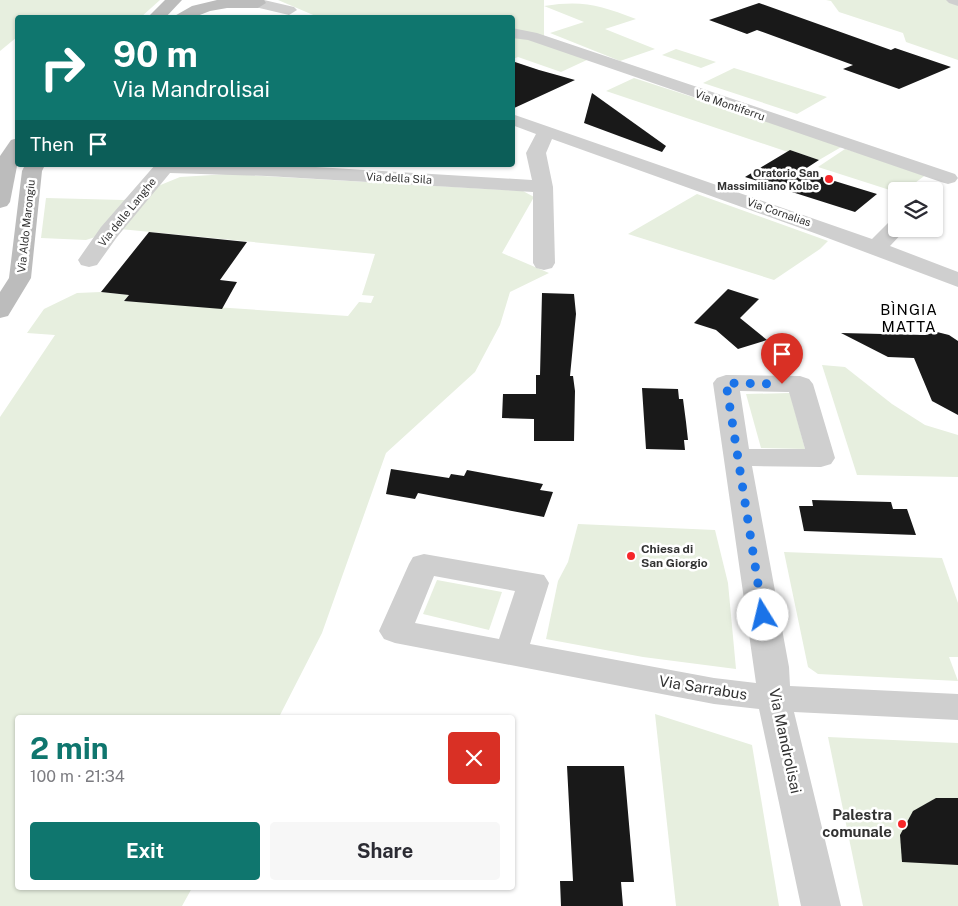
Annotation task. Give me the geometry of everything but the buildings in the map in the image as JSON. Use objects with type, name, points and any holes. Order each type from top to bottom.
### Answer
[{"type":"street","points":[[158,15],[174,0]]},
{"type":"street","points":[[174,15],[181,9],[207,0]]},
{"type":"street","points":[[954,0],[958,1]]},
{"type":"street","points":[[184,15],[195,9],[211,5],[257,1],[289,10],[299,15]]},
{"type":"street","name":"Via Montiferru","points":[[515,33],[531,36],[953,173]]},
{"type":"street","name":"Via Cornalias","points":[[515,120],[826,228],[875,249],[958,280]]},
{"type":"street","points":[[544,263],[542,187],[536,153],[546,132]]},
{"type":"street","points":[[515,134],[524,147],[536,153]]},
{"type":"street","points":[[0,202],[8,159],[15,148]]},
{"type":"street","name":"Via Aldo Marongiu","points":[[0,312],[20,278],[34,167]]},
{"type":"street","name":"Via delle Langhe","points":[[89,260],[109,232],[165,167]]},
{"type":"street","name":"Via della Sila","points":[[218,167],[269,168],[542,187]]},
{"type":"street","points":[[943,183],[953,173]]},
{"type":"street","points":[[875,249],[888,236]]},
{"type":"street","name":"Via Mandrolisai","points":[[737,457],[772,667],[774,698],[822,906]]},
{"type":"street","name":"Via Sarrabus","points":[[511,653],[714,691],[774,698],[958,707]]},
{"type":"green space","points":[[0,0],[160,0],[143,15],[15,15],[15,39],[0,51]]},
{"type":"green space","points":[[278,0],[544,0],[544,37],[589,59],[561,72],[518,57],[515,58],[515,15],[313,15]]},
{"type":"green space","points":[[826,0],[958,0],[958,60],[906,42],[903,33],[839,12],[831,1]]},
{"type":"green space","points":[[558,4],[591,5],[636,19],[605,29],[655,49],[620,61],[550,33],[584,22],[544,6]]},
{"type":"green space","points":[[676,49],[716,62],[701,68],[662,55]]},
{"type":"green space","points":[[734,68],[827,97],[797,114],[703,83]]},
{"type":"green space","points":[[634,78],[843,146],[819,160],[790,150],[788,152],[606,91]]},
{"type":"green space","points":[[845,149],[927,174],[916,182],[888,182],[888,189],[818,167]]},
{"type":"green space","points":[[228,174],[523,191],[534,197],[502,253],[549,273],[510,292],[500,325],[475,372],[386,453],[322,633],[280,715],[15,715],[15,890],[191,890],[182,906],[0,906],[0,417],[55,335],[27,333],[44,309],[77,293],[101,292],[129,295],[124,301],[348,316],[359,302],[371,303],[374,296],[362,295],[375,254],[120,229],[86,240],[41,238],[46,198],[124,200],[180,177]]},
{"type":"green space","points":[[697,194],[828,241],[820,249],[774,280],[628,234]]},
{"type":"green space","points":[[822,365],[845,367],[892,404],[925,425],[958,435],[958,477],[857,475]]},
{"type":"green space","points":[[790,393],[805,449],[761,448],[746,394]]},
{"type":"green space","points":[[578,524],[715,530],[728,583],[736,669],[643,657],[546,639],[558,581],[568,562]]},
{"type":"green space","points":[[784,552],[942,558],[958,603],[958,657],[949,657],[958,681],[818,674],[808,667]]},
{"type":"green space","points":[[437,580],[502,592],[489,630],[423,614]]},
{"type":"green space","points":[[655,714],[752,745],[779,906],[676,906]]},
{"type":"green space","name":"Palestra comunale","points":[[828,737],[958,743],[958,906],[863,906]]},
{"type":"place","name":"Oratorio San Massimiliano Kolbe","points":[[829,179]]},
{"type":"place","name":"Chiesa di San Giorgio","points":[[631,556]]},
{"type":"place","name":"Palestra comunale","points":[[902,824]]},
{"type":"district","name":"BÌNGIA MATTA","points":[[909,318]]},
{"type":"route","points":[[763,615],[740,482],[726,383],[782,384]]}]
